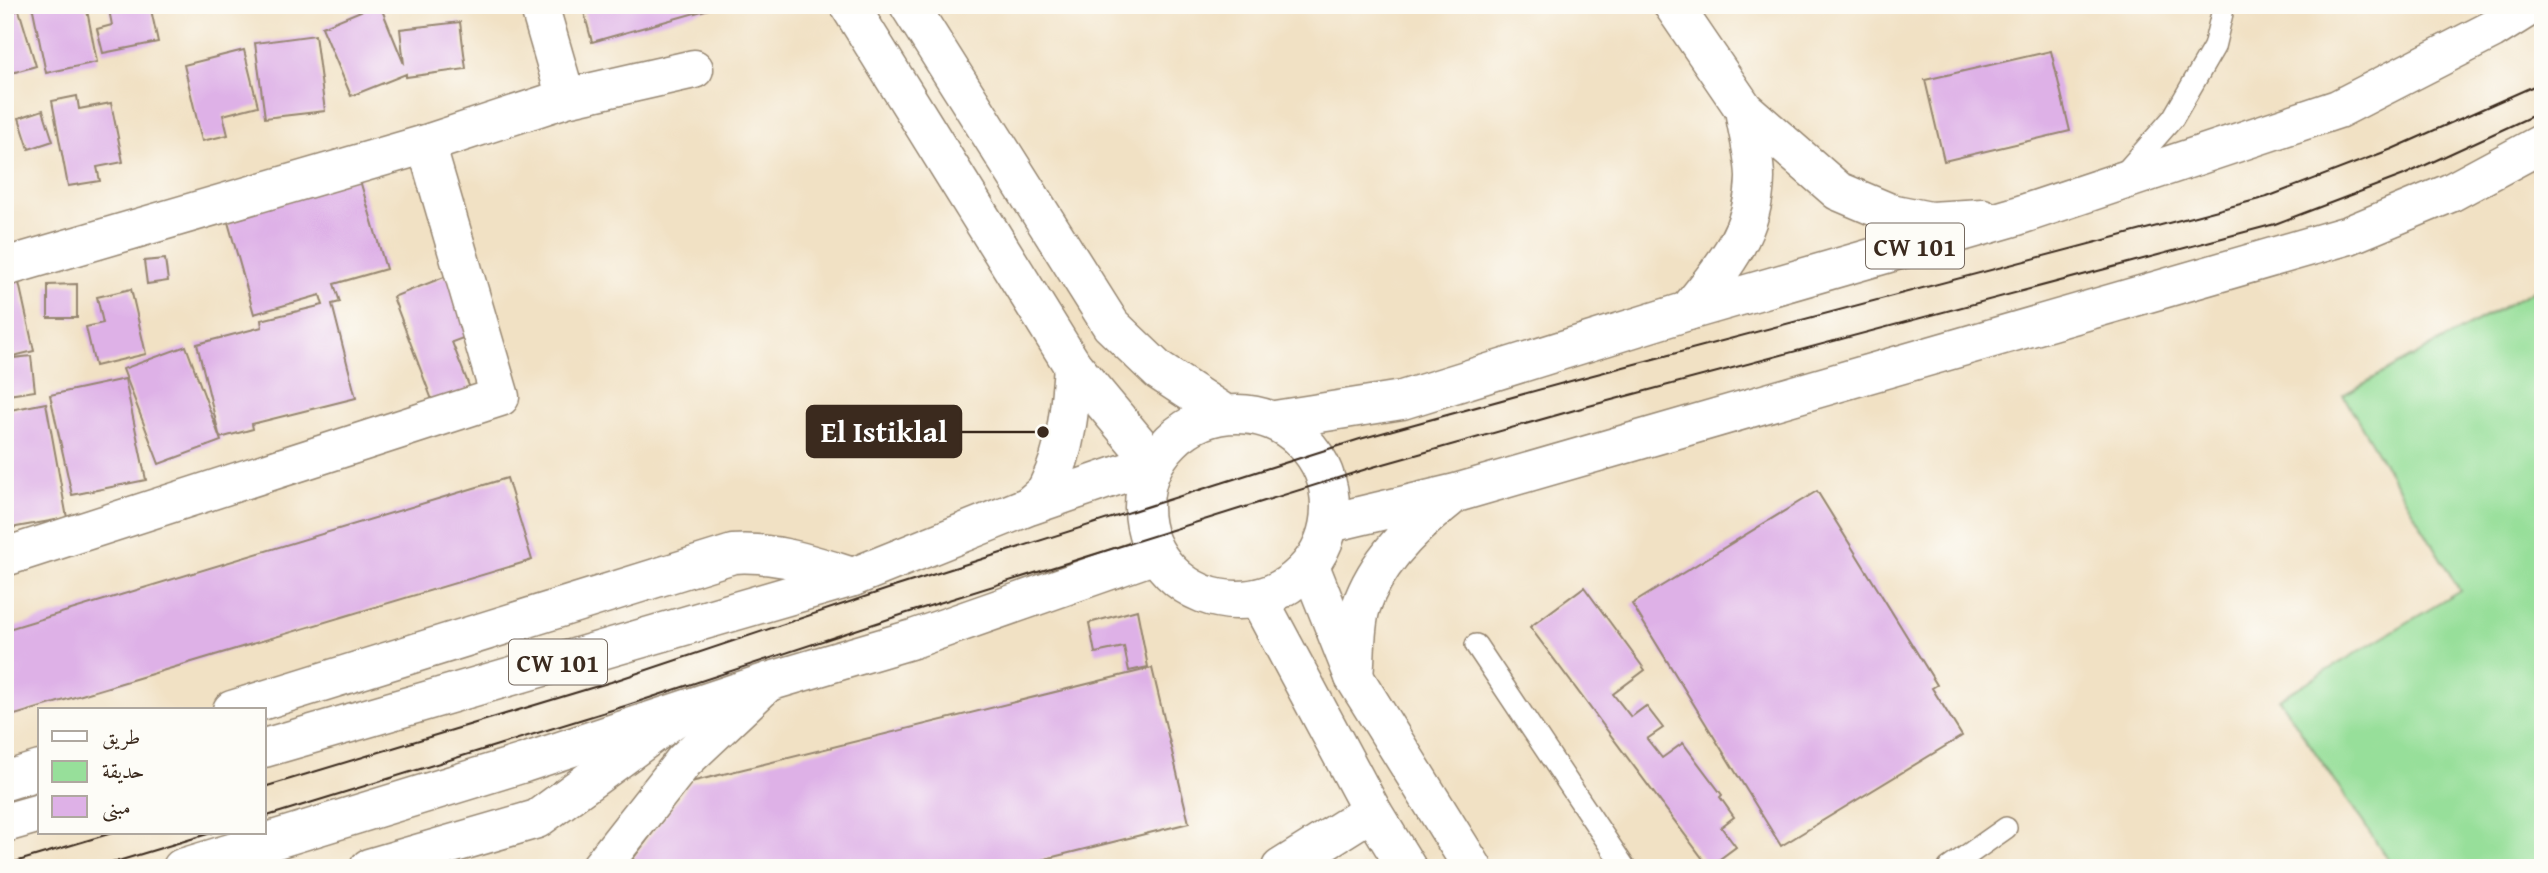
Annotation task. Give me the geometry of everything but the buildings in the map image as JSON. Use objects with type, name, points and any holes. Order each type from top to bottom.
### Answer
[{"type":"main road","points":[[539,5],[566,98]]},
{"type":"main road","points":[[849,5],[1073,366],[1154,463]]},
{"type":"main road","points":[[909,5],[1111,326],[1159,371],[1223,413]]},
{"type":"main road","points":[[1674,5],[1744,108],[1838,191],[1890,213],[1930,221],[2017,216]]},
{"type":"main road","name":"CW 101","points":[[1275,420],[1402,400],[1688,311],[2017,216],[2115,184],[2338,109],[2492,30],[2532,5]]},
{"type":"main road","points":[[5,267],[426,144],[566,98],[694,69]]},
{"type":"main road","points":[[1688,311],[1728,262],[1749,220],[1755,177],[1744,108]]},
{"type":"main road","points":[[1330,523],[1455,493],[2349,235],[2450,193],[2543,143]]},
{"type":"main road","points":[[5,557],[500,397],[426,144]]},
{"type":"main road","points":[[1029,506],[1048,489],[1062,449],[1070,408],[1073,366]]},
{"type":"main road","points":[[1223,413],[1250,413],[1275,420],[1314,452],[1326,474],[1331,498],[1330,523],[1323,545],[1310,566],[1295,580],[1278,591],[1258,598],[1235,600],[1211,596],[1189,587],[1171,573],[1156,554],[1148,537],[1143,499],[1154,463],[1174,437],[1186,428],[1223,413]]},
{"type":"main road","points":[[238,708],[733,554],[758,552],[853,577],[1029,506],[1154,463]]},
{"type":"main road","points":[[1354,677],[1360,608],[1383,563],[1416,525],[1455,493]]},
{"type":"main road","points":[[183,868],[524,763],[768,682],[913,639],[1156,554]]},
{"type":"main road","points":[[1310,566],[1354,677],[1473,868]]},
{"type":"main road","name":"CW 101","points":[[266,747],[853,577]]},
{"type":"main road","points":[[1258,598],[1372,811],[1407,868]]},
{"type":"main road","points":[[600,868],[684,761],[768,682]]},
{"type":"main road","points":[[369,868],[537,819],[687,709]]},
{"type":"main road","points":[[5,781],[38,771]]},
{"type":"main road","points":[[1281,868],[1372,811]]},
{"type":"main road","points":[[5,823],[38,814]]},
{"type":"lane","points":[[2115,184],[2173,118],[2214,47],[2224,5]]},
{"type":"lane","points":[[1476,645],[1625,868]]},
{"type":"lane","points":[[1949,868],[2007,828]]},
{"type":"green space","points":[[2543,285],[2543,868],[2394,868],[2279,699],[2460,591],[2343,395]]},
{"type":"tram line","points":[[266,786],[611,682],[894,587],[1360,439],[2267,197],[2392,149],[2543,82]]},
{"type":"tram line","points":[[266,816],[625,706],[907,613],[1373,467],[1589,406],[2275,224],[2404,175],[2543,111]]},
{"type":"tram line","points":[[5,865],[109,834]]},
{"type":"tram line","points":[[95,868],[208,834]]},
{"type":"place","name":"El Istiklal","points":[[1043,432]]}]
